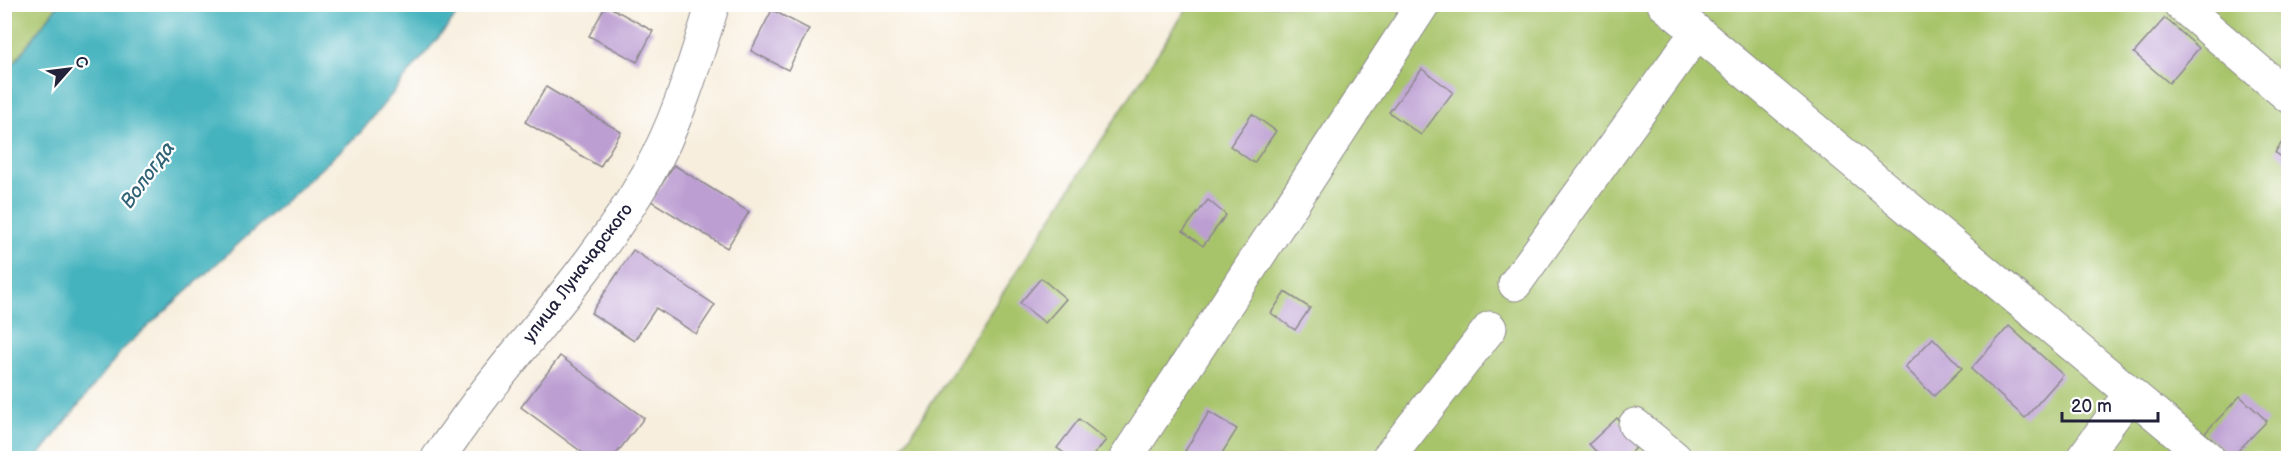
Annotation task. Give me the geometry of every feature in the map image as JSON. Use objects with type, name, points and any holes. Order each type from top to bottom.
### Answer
[{"type":"street","name":"улица Луначарского","points":[[438,459],[485,393],[578,279],[615,229],[650,172],[681,100],[713,4]]},
{"type":"street","points":[[1125,459],[1423,4]]},
{"type":"street","points":[[1664,4],[2208,459]]},
{"type":"street","points":[[2180,4],[2289,96]]},
{"type":"street","points":[[1515,284],[1697,32]]},
{"type":"street","points":[[1388,459],[1490,328]]},
{"type":"street","points":[[2083,459],[2130,393]]},
{"type":"street","points":[[1635,425],[1675,459]]},
{"type":"green space","points":[[4,5],[58,5],[5,75]]},
{"type":"green space","points":[[1189,5],[2288,5],[2288,458],[896,458]]},
{"type":"water","name":"Вологда","points":[[58,5],[465,5],[361,132],[122,350],[37,458],[5,458],[5,75]]},
{"type":"building","points":[[606,5],[653,31],[637,62],[589,36]]},
{"type":"building","points":[[772,10],[809,29],[788,70],[751,51]]},
{"type":"building","points":[[2165,18],[2199,48],[2169,83],[2134,53]]},
{"type":"building","points":[[1422,69],[1453,92],[1421,135],[1389,112]]},
{"type":"building","points":[[546,87],[621,132],[600,167],[525,122]]},
{"type":"building","points":[[1252,114],[1276,131],[1254,163],[1230,146]]},
{"type":"building","points":[[2288,134],[2288,162],[2275,152]]},
{"type":"building","points":[[674,165],[749,212],[727,248],[651,201]]},
{"type":"building","points":[[1208,200],[1226,215],[1203,246],[1183,231]]},
{"type":"building","points":[[633,250],[715,305],[696,334],[656,308],[634,341],[591,313]]},
{"type":"building","points":[[1041,278],[1066,299],[1045,323],[1020,303]]},
{"type":"building","points":[[1285,292],[1310,308],[1295,330],[1271,313]]},
{"type":"building","points":[[2009,326],[2063,375],[2025,418],[1971,369]]},
{"type":"building","points":[[1933,338],[1962,368],[1934,396],[1905,367]]},
{"type":"building","points":[[560,356],[644,418],[613,458],[590,458],[521,407]]},
{"type":"building","points":[[2240,396],[2267,421],[2231,458],[2205,433]]},
{"type":"building","points":[[1209,412],[1237,429],[1219,458],[1197,458],[1185,451]]},
{"type":"building","points":[[1617,418],[1641,443],[1624,458],[1602,458],[1589,444]]},
{"type":"building","points":[[1079,419],[1106,440],[1091,458],[1071,458],[1057,448]]}]
